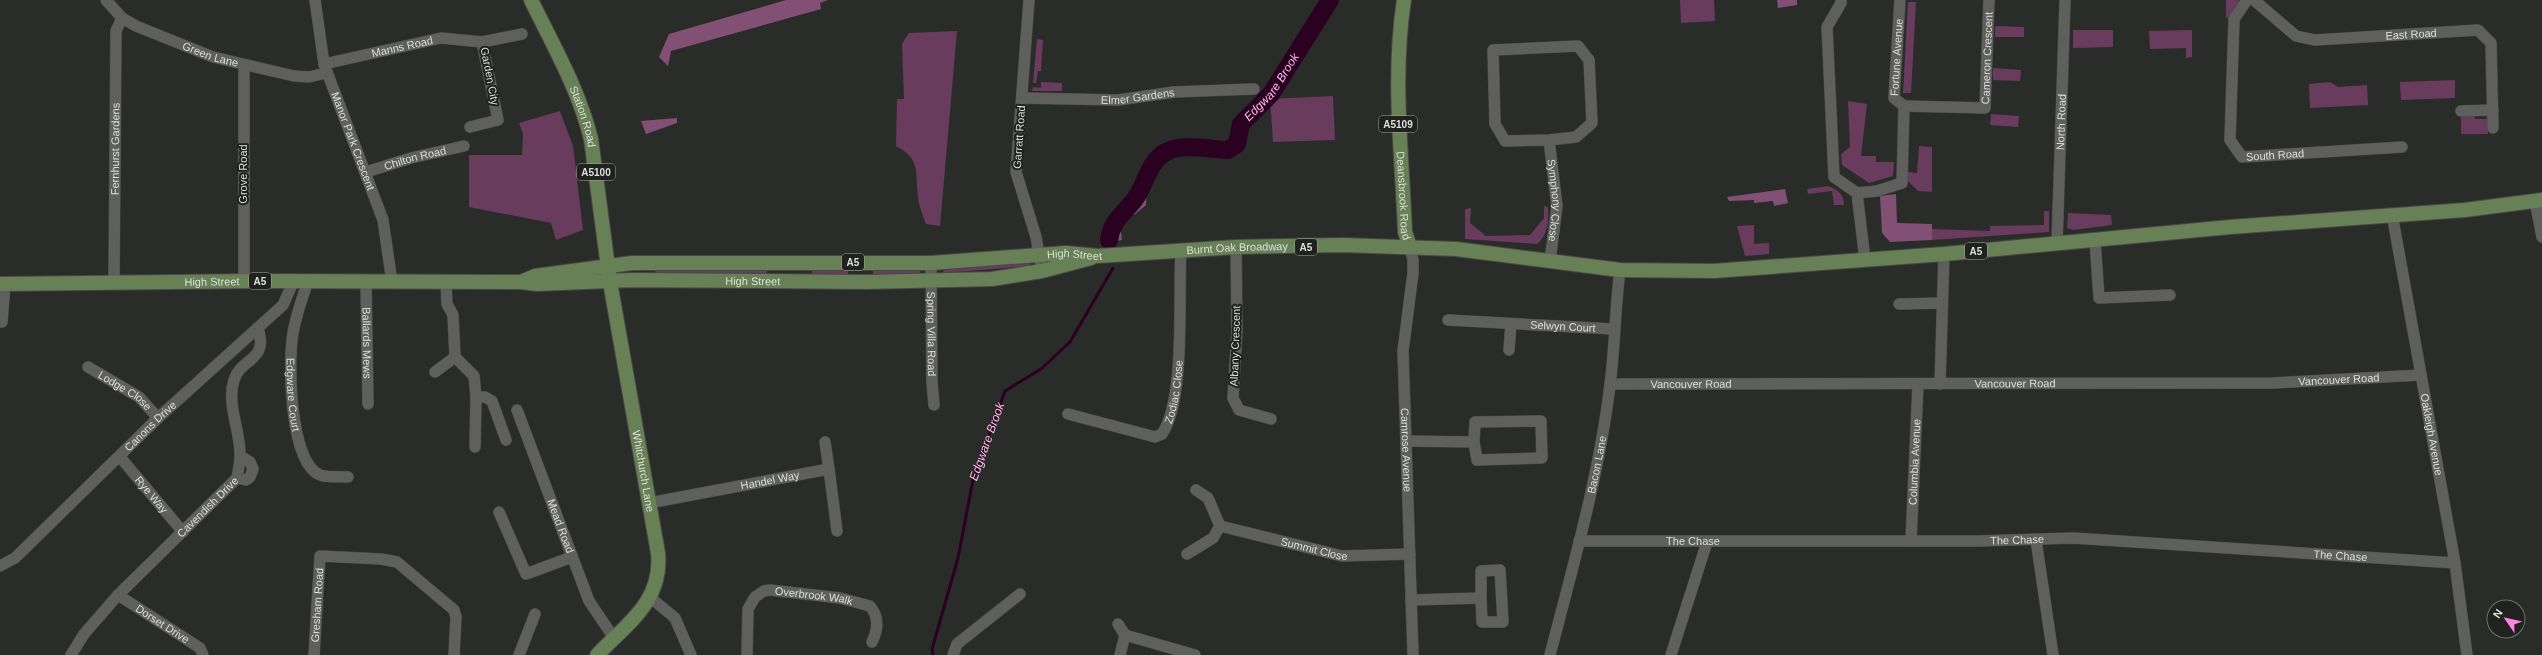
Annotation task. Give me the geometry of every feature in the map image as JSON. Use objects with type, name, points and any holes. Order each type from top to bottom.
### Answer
[{"type":"main road","name":"Station Road","points":[[531,0],[587,121],[597,176],[608,267]]},
{"type":"main road","name":"Deansbrook Road","points":[[1404,0],[1398,44],[1397,90],[1405,232],[1410,247]]},
{"type":"main road","name":"A5","points":[[1410,247],[1456,250],[1620,270],[1714,271],[1944,254],[2392,214],[2465,210],[2538,201]]},
{"type":"main road","name":"Burnt Oak Broadway","points":[[1098,256],[1236,247],[1410,247]]},
{"type":"main road","name":"High Street","points":[[520,282],[535,276],[632,263],[931,263],[1040,254],[1066,253],[1098,256]]},
{"type":"main road","name":"High Street","points":[[2,284],[308,281],[446,284],[520,282],[537,284],[610,282],[931,281],[992,279],[1042,271],[1098,256]]},
{"type":"main road","name":"Whitchurch Lane","points":[[597,655],[651,598],[658,580],[659,566],[608,267]]},
{"type":"street","name":"Green Lane","points":[[106,0],[122,18],[183,46],[244,66],[294,76],[309,77],[325,68]]},
{"type":"street","name":"Manor Park Crescent","points":[[315,0],[325,68],[385,225],[392,282]]},
{"type":"street","name":"Garratt Road","points":[[1029,0],[1016,172],[1040,254],[1042,271]]},
{"type":"street","points":[[1841,0],[1841,3],[1827,27],[1834,177],[1857,193],[1865,260]]},
{"type":"street","name":"Fortune Avenue","points":[[1857,193],[1878,191],[1902,183],[1904,106],[1894,98],[1900,0]]},
{"type":"street","name":"Cameron Crescent","points":[[1904,106],[1985,108],[1989,0]]},
{"type":"street","name":"North Road","points":[[2057,244],[2065,0]]},
{"type":"street","name":"South Road","points":[[2247,0],[2234,19],[2230,140],[2242,157],[2402,147]]},
{"type":"street","name":"East Road","points":[[2254,0],[2296,36],[2315,40],[2478,30],[2491,43],[2493,128]]},
{"type":"street","name":"Fernhurst Gardens","points":[[114,282],[116,31],[122,18]]},
{"type":"street","name":"Garden City","points":[[470,127],[498,120],[482,42],[522,34]]},
{"type":"street","name":"Manns Road","points":[[325,68],[441,38],[482,42]]},
{"type":"street","points":[[1578,46],[1589,60],[1592,123],[1576,137],[1549,140],[1505,141],[1495,124],[1493,50],[1578,46]]},
{"type":"street","name":"Grove Road","points":[[244,66],[244,282]]},
{"type":"street","name":"Elmer Gardens","points":[[1022,98],[1118,100],[1174,92],[1254,89]]},
{"type":"street","points":[[2460,111],[2493,110]]},
{"type":"street","name":"Symphony Close","points":[[1549,140],[1557,206],[1550,261]]},
{"type":"street","name":"Chilton Road","points":[[366,172],[411,158],[464,146]]},
{"type":"street","points":[[2538,201],[2542,237]]},
{"type":"street","name":"Oakleigh Avenue","points":[[2392,214],[2455,563],[2467,655]]},
{"type":"street","points":[[2095,240],[2099,298],[2170,295]]},
{"type":"street","name":"Albany Crescent","points":[[1236,247],[1236,330],[1233,398],[1239,410],[1271,419]]},
{"type":"street","name":"Camrose Avenue","points":[[1410,247],[1413,260],[1413,273],[1403,351],[1413,655]]},
{"type":"street","name":"Zodiac Close","points":[[1068,414],[1155,437],[1162,434],[1169,424],[1173,407],[1180,328],[1181,250]]},
{"type":"street","points":[[1940,384],[1944,254]]},
{"type":"street","name":"Spring Villa Road","points":[[931,263],[932,382],[934,406]]},
{"type":"street","name":"Bacon Lane","points":[[1550,655],[1579,541],[1610,384],[1620,270]]},
{"type":"street","name":"Edgware Court","points":[[308,281],[293,328],[291,371],[297,439],[306,464],[320,475],[348,477]]},
{"type":"street","name":"Canons Drive","points":[[1,565],[15,558],[120,457],[158,418],[283,305],[294,282]]},
{"type":"street","name":"Ballards Mews","points":[[366,282],[368,404]]},
{"type":"street","points":[[1,325],[2,284]]},
{"type":"street","points":[[446,284],[447,304],[453,315],[456,358],[474,376],[476,397],[475,447]]},
{"type":"street","points":[[1899,304],[1942,303]]},
{"type":"street","name":"Selwyn Court","points":[[1448,320],[1614,329]]},
{"type":"street","points":[[1510,350],[1512,324]]},
{"type":"street","name":"Cavendish Drive","points":[[71,655],[84,634],[118,595],[237,478],[240,456],[232,392],[234,378],[259,352],[262,341],[258,328]]},
{"type":"street","points":[[435,372],[456,358]]},
{"type":"street","name":"Lodge Close","points":[[88,367],[140,397],[158,418]]},
{"type":"street","name":"Vancouver Road","points":[[1610,384],[2273,383],[2421,375]]},
{"type":"street","name":"Columbia Avenue","points":[[1911,541],[1918,384]]},
{"type":"street","points":[[476,397],[485,397],[492,400],[506,440]]},
{"type":"street","name":"Mead Road","points":[[517,410],[589,601],[614,638]]},
{"type":"street","points":[[1541,421],[1542,458],[1477,460],[1474,442],[1475,422],[1541,421]]},
{"type":"street","points":[[1406,441],[1474,442]]},
{"type":"street","points":[[826,442],[837,531]]},
{"type":"street","name":"Rye Way","points":[[120,457],[183,532]]},
{"type":"street","name":"Handel Way","points":[[649,503],[829,469]]},
{"type":"street","points":[[1187,554],[1213,538],[1220,526],[1213,506],[1208,498],[1196,490]]},
{"type":"street","points":[[499,512],[526,574],[572,557]]},
{"type":"street","name":"Summit Close","points":[[1220,526],[1342,556],[1410,554]]},
{"type":"street","name":"The Chase","points":[[1579,541],[1911,541],[2036,540],[2073,538],[2455,563]]},
{"type":"street","points":[[2036,540],[2053,655]]},
{"type":"street","points":[[1671,655],[1707,542]]},
{"type":"street","name":"Gresham Road","points":[[314,655],[320,556],[381,559],[398,562],[454,610],[456,618],[454,655]]},
{"type":"street","points":[[1500,570],[1503,622],[1482,622],[1481,598],[1481,571],[1500,570]]},
{"type":"street","name":"Overbrook Walk","points":[[747,655],[748,609],[755,597],[770,590],[840,598],[870,606],[877,628],[872,642]]},
{"type":"street","points":[[953,655],[957,644],[1020,594]]},
{"type":"street","name":"Dorset Drive","points":[[118,595],[200,648],[203,655]]},
{"type":"street","points":[[651,598],[675,618],[691,655]]},
{"type":"street","points":[[1411,600],[1481,598]]},
{"type":"street","points":[[519,655],[535,614]]},
{"type":"street","points":[[1118,624],[1126,635],[1195,655]]},
{"type":"street","points":[[1120,655],[1126,635]]},
{"type":"shaded area","points":[[786,0],[828,0],[820,3],[821,9],[671,51],[668,66],[659,57],[669,34]]},
{"type":"shaded area","points":[[1325,0],[1331,0],[1303,42],[1281,84],[1247,126],[1239,148],[1233,155],[1171,156],[1159,168],[1149,183],[1146,205],[1134,215],[1126,215],[1120,225],[1122,240],[1104,243],[1106,231],[1137,186],[1145,168],[1165,147],[1233,147],[1235,126],[1273,85],[1284,70],[1302,32]]},
{"type":"shaded area","points":[[1680,0],[1714,0],[1715,21],[1681,23]]},
{"type":"shaded area","points":[[1777,0],[1797,0],[1797,5],[1778,8]]},
{"type":"shaded area","points":[[2226,0],[2239,0],[2237,7],[2226,19]]},
{"type":"shaded area","points":[[1908,2],[1916,2],[1911,93],[1903,93]]},
{"type":"shaded area","points":[[1995,26],[2024,27],[2024,37],[1995,37]]},
{"type":"shaded area","points":[[2073,30],[2113,30],[2113,47],[2073,48]]},
{"type":"shaded area","points":[[2192,30],[2192,57],[2186,58],[2186,48],[2150,49],[2149,31]]},
{"type":"shaded area","points":[[957,31],[940,226],[926,224],[921,211],[913,161],[910,156],[896,146],[897,99],[904,99],[902,44],[909,33]]},
{"type":"shaded area","points":[[1037,39],[1043,40],[1041,71],[1038,71],[1036,83],[1033,83]]},
{"type":"shaded area","points":[[1993,68],[2021,70],[2020,81],[1993,80]]},
{"type":"shaded area","points":[[2455,80],[2455,98],[2401,100],[2400,82]]},
{"type":"shaded area","points":[[1041,82],[1062,83],[1062,91],[1032,91],[1033,87],[1041,88]]},
{"type":"shaded area","points":[[2330,82],[2338,87],[2367,85],[2368,105],[2310,108],[2309,84]]},
{"type":"shaded area","points":[[1333,96],[1335,140],[1273,142],[1270,99]]},
{"type":"shaded area","points":[[1848,101],[1867,104],[1861,156],[1876,156],[1876,162],[1894,162],[1893,176],[1869,183],[1842,165],[1841,154],[1850,147]]},
{"type":"shaded area","points":[[560,111],[573,146],[583,230],[556,240],[551,223],[469,207],[469,155],[522,155],[523,134],[519,123]]},
{"type":"shaded area","points":[[1991,114],[2019,116],[2018,127],[1990,125]]},
{"type":"shaded area","points":[[2474,114],[2475,119],[2487,119],[2488,134],[2461,134],[2461,115]]},
{"type":"shaded area","points":[[677,118],[677,123],[646,134],[641,121]]},
{"type":"shaded area","points":[[1919,146],[1932,147],[1932,192],[1918,191],[1906,179],[1907,172],[1917,173]]},
{"type":"shaded area","points":[[1828,186],[1835,189],[1842,195],[1844,205],[1834,205],[1832,191],[1808,194],[1807,189]]},
{"type":"shaded area","points":[[1785,189],[1788,203],[1774,206],[1773,201],[1754,203],[1754,200],[1729,201],[1727,197]]},
{"type":"shaded area","points":[[1896,194],[1897,223],[1932,224],[1932,240],[1890,242],[1882,233],[1880,196]]},
{"type":"shaded area","points":[[1544,206],[1548,207],[1547,227],[1544,237],[1537,244],[1465,239],[1465,209],[1471,208],[1470,223],[1486,236],[1530,235],[1544,218]]},
{"type":"shaded area","points":[[2044,211],[2049,211],[2049,232],[1932,240],[1932,229],[1990,231],[1990,226],[2044,225]]},
{"type":"shaded area","points":[[2068,213],[2111,215],[2112,225],[2073,230],[2067,228]]},
{"type":"shaded area","points":[[1754,225],[1754,244],[1769,243],[1769,254],[1745,256],[1737,226]]},
{"type":"shaded area","points":[[1030,262],[1030,266],[943,273],[944,267]]},
{"type":"shaded area","points":[[656,268],[767,269],[767,274],[655,273]]},
{"type":"shaded area","points":[[848,268],[848,274],[812,274],[812,269]]},
{"type":"shaded area","points":[[873,269],[920,269],[920,274],[873,274]]},
{"type":"waterway","name":"Edgware Brook","points":[[1109,240],[1113,227],[1119,217],[1135,199],[1152,166],[1159,157],[1176,148],[1197,147],[1228,150],[1237,144],[1241,124],[1271,94],[1330,0]]},
{"type":"waterway","name":"Edgware Brook","points":[[933,655],[932,649],[958,558],[973,480],[1005,391],[1041,369],[1070,342],[1113,268]]}]
